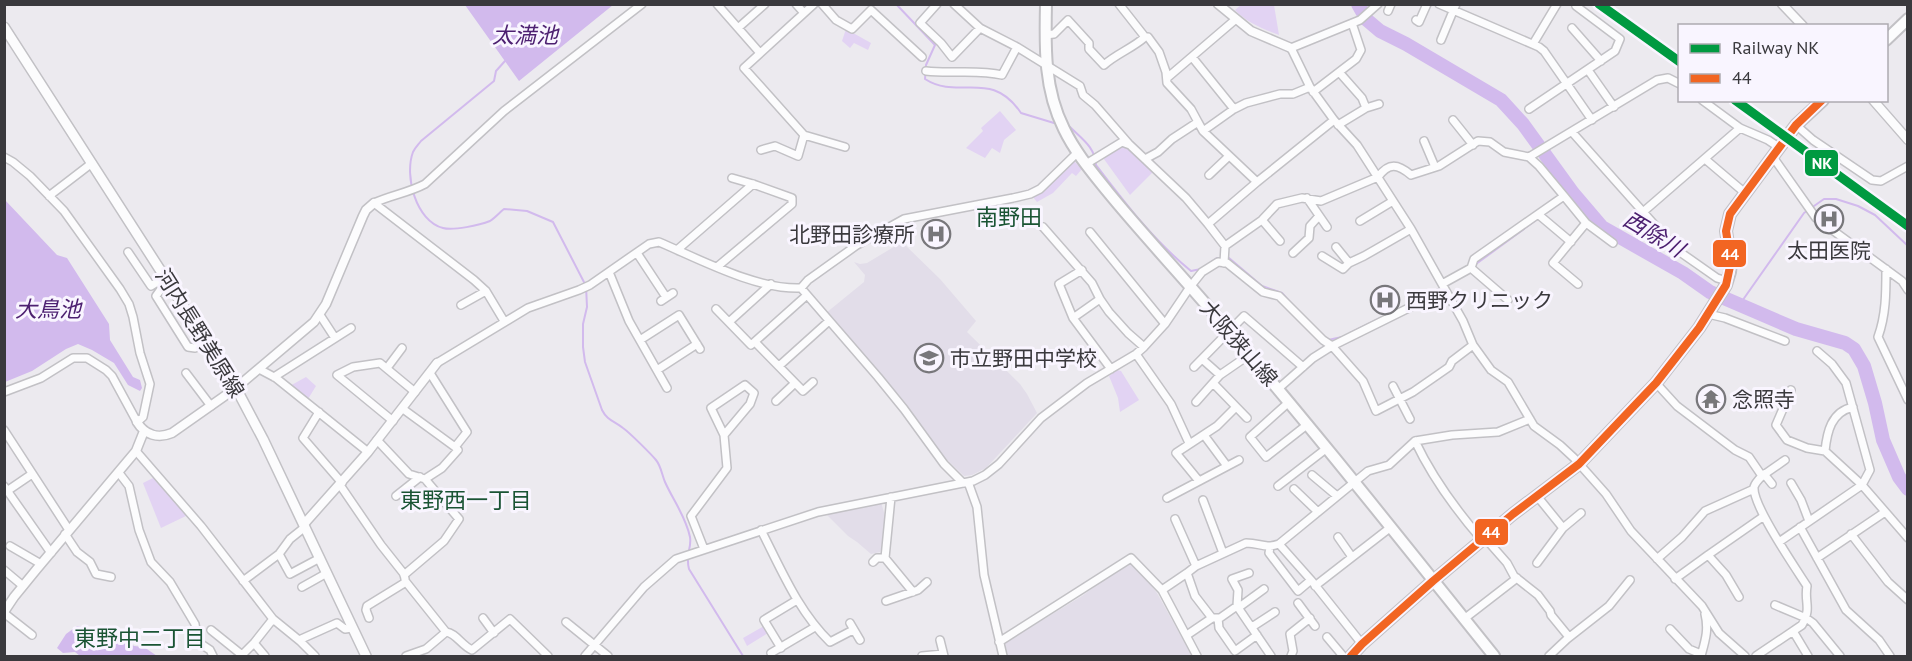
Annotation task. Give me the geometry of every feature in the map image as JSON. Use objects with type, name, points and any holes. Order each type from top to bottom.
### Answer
[{"type":"main road","name":"大阪狭山線","points":[[1046,4],[1045,52],[1050,90],[1063,128],[1077,153],[1155,248],[1308,424],[1494,657]]},
{"type":"main road","points":[[1888,39],[1908,19]]},
{"type":"main road","name":"河内長野美原線","points":[[4,27],[236,388],[263,439],[366,657]]},
{"type":"main road","points":[[1351,657],[1362,644],[1433,581],[1579,464],[1656,383],[1709,312],[1725,284],[1731,262],[1726,240],[1730,214],[1796,125],[1820,102]]},
{"type":"street","points":[[4,392],[41,378],[73,358],[87,358],[112,376],[137,422],[147,434],[166,435],[184,426],[236,388],[306,330],[320,315],[366,210],[387,197],[410,192],[425,184],[504,111],[642,4]]},
{"type":"street","points":[[717,4],[760,53]]},
{"type":"street","points":[[738,28],[765,4]]},
{"type":"street","points":[[796,4],[804,13]]},
{"type":"street","points":[[814,4],[744,68],[804,135],[845,147]]},
{"type":"street","points":[[822,4],[836,20],[852,29],[871,10],[922,57]]},
{"type":"street","points":[[937,4],[920,23],[941,42],[952,57],[980,28]]},
{"type":"street","points":[[954,4],[980,28],[1017,47],[1080,86],[1083,95],[1095,105],[1130,145],[1186,198],[1208,224],[1225,246],[1224,263]]},
{"type":"street","points":[[1119,4],[1159,52],[1167,83],[1191,109],[1203,131],[1257,182]]},
{"type":"street","points":[[1218,4],[1251,31],[1291,48],[1312,90],[1336,123],[1357,145],[1411,228],[1463,321],[1473,345],[1491,370],[1508,382],[1534,426],[1560,445],[1579,464],[1606,494],[1631,531],[1702,606],[1719,633],[1745,657]]},
{"type":"street","points":[[1416,20],[1419,22],[1427,4]]},
{"type":"street","points":[[1439,4],[1454,7],[1544,51],[1592,120]]},
{"type":"street","points":[[1533,44],[1557,4]]},
{"type":"street","points":[[1782,4],[1801,24]]},
{"type":"street","points":[[1291,48],[1352,24],[1377,6]]},
{"type":"street","points":[[1529,109],[1615,51],[1620,39],[1575,6]]},
{"type":"street","points":[[1441,40],[1454,7]]},
{"type":"street","points":[[1167,78],[1236,19]]},
{"type":"street","points":[[1045,35],[1054,34],[1068,20],[1089,43],[1089,49],[1104,65],[1145,37]]},
{"type":"street","points":[[1203,131],[1246,103],[1280,94],[1312,90],[1339,72],[1356,59],[1361,50],[1352,24]]},
{"type":"street","points":[[1572,28],[1601,61]]},
{"type":"street","points":[[926,71],[991,72],[1002,75],[1017,47]]},
{"type":"street","points":[[1192,57],[1234,110]]},
{"type":"street","points":[[1588,70],[1614,107]]},
{"type":"street","points":[[1339,72],[1362,98],[1366,108]]},
{"type":"street","points":[[1225,246],[1262,220],[1277,204],[1307,198],[1321,201],[1378,177],[1383,169],[1394,166],[1402,167],[1412,175],[1435,167],[1478,141],[1490,142],[1504,152],[1531,156],[1657,80],[1668,78],[1678,83]]},
{"type":"street","points":[[1705,102],[1740,128],[1768,140],[1816,218],[1902,281],[1908,290]]},
{"type":"street","points":[[1875,102],[1908,140]]},
{"type":"street","points":[[1208,224],[1257,182],[1336,123],[1379,104]]},
{"type":"street","points":[[1453,120],[1473,145]]},
{"type":"street","points":[[1145,159],[1198,122]]},
{"type":"street","points":[[1796,125],[1813,140],[1872,180],[1881,181],[1908,166]]},
{"type":"street","points":[[1643,212],[1740,128]]},
{"type":"street","points":[[1572,132],[1677,250],[1725,284]]},
{"type":"street","points":[[761,150],[775,146],[798,156],[804,135]]},
{"type":"street","points":[[1424,141],[1435,167]]},
{"type":"street","points":[[1086,164],[1122,142],[1130,145]]},
{"type":"street","points":[[243,581],[279,554],[304,526],[368,452],[437,363],[528,308],[579,290],[649,244],[659,242],[717,267],[787,289],[801,288],[808,280],[856,245],[904,219],[1030,194],[1040,189],[1077,153]]},
{"type":"street","points":[[1209,175],[1229,156]]},
{"type":"street","points":[[1531,156],[1586,223],[1613,243]]},
{"type":"street","points":[[4,158],[24,171],[64,211],[129,304],[140,353],[150,384],[142,417],[137,422]]},
{"type":"street","points":[[1705,159],[1745,193]]},
{"type":"street","points":[[49,196],[92,163]]},
{"type":"street","points":[[717,267],[792,204],[792,198],[732,178]]},
{"type":"street","points":[[677,250],[753,184]]},
{"type":"street","points":[[1307,198],[1327,227]]},
{"type":"street","points":[[1278,389],[1332,346],[1444,287],[1471,268],[1474,259],[1566,199]]},
{"type":"street","points":[[1360,221],[1393,201]]},
{"type":"street","points":[[374,203],[486,291],[504,321]]},
{"type":"street","points":[[1539,215],[1571,242]]},
{"type":"street","points":[[1293,253],[1309,238],[1310,226],[1319,216]]},
{"type":"street","points":[[1262,220],[1280,241]]},
{"type":"street","points":[[1578,284],[1553,263],[1586,223]]},
{"type":"street","points":[[1043,226],[1082,270],[1100,299],[1128,333],[1144,347]]},
{"type":"street","points":[[1322,256],[1343,269],[1349,263],[1411,228]]},
{"type":"street","points":[[1090,232],[1165,324]]},
{"type":"street","points":[[1336,247],[1349,263]]},
{"type":"street","points":[[128,252],[151,286],[167,281]]},
{"type":"street","points":[[637,253],[667,297]]},
{"type":"street","points":[[585,657],[644,587],[676,559],[687,554],[818,512],[965,483],[985,476],[1041,418],[1087,384],[1144,347],[1165,324],[1202,273],[1218,262],[1227,263],[1263,292],[1279,296],[1323,340],[1332,346],[1363,381],[1376,411],[1413,392],[1449,367],[1452,361],[1473,345]]},
{"type":"street","points":[[1471,268],[1508,300]]},
{"type":"street","points":[[1886,269],[1886,307],[1878,337],[1908,400]]},
{"type":"street","points":[[1082,270],[1059,284],[1073,318],[1111,369]]},
{"type":"street","points":[[609,272],[629,321],[667,388]]},
{"type":"street","points":[[167,281],[156,296],[188,347],[195,348],[206,341]]},
{"type":"street","points":[[729,322],[771,284]]},
{"type":"street","points":[[801,288],[878,377],[944,464],[965,483],[977,507],[984,574],[1003,657]]},
{"type":"street","points":[[461,305],[486,291]]},
{"type":"street","points":[[716,309],[751,345],[807,295]]},
{"type":"street","points":[[1073,318],[1100,299]]},
{"type":"street","points":[[1709,312],[1785,341]]},
{"type":"street","points":[[320,315],[335,338]]},
{"type":"street","points":[[640,340],[680,315],[698,346],[657,370]]},
{"type":"street","points":[[1194,367],[1244,316],[1303,367]]},
{"type":"street","points":[[779,366],[829,321]]},
{"type":"street","points":[[274,377],[351,328]]},
{"type":"street","points":[[755,342],[803,391],[813,382]]},
{"type":"street","points":[[387,368],[402,348]]},
{"type":"street","points":[[1779,542],[1862,485],[1870,470],[1846,383],[1832,364],[1817,351]]},
{"type":"street","points":[[1136,354],[1170,404],[1189,443]]},
{"type":"street","points":[[1196,402],[1220,375],[1250,355]]},
{"type":"street","points":[[1202,359],[1220,375]]},
{"type":"street","points":[[393,421],[337,375],[353,367],[380,363],[416,392]]},
{"type":"street","points":[[259,369],[274,377],[368,452]]},
{"type":"street","points":[[186,373],[211,406]]},
{"type":"street","points":[[403,409],[455,447],[467,432],[430,373]]},
{"type":"street","points":[[776,400],[795,383]]},
{"type":"street","points":[[1213,383],[1247,418]]},
{"type":"street","points":[[1656,383],[1677,406],[1735,450],[1749,457],[1772,484]]},
{"type":"street","points":[[704,549],[691,516],[727,468],[724,435],[711,408],[745,385],[754,393],[750,404],[724,435]]},
{"type":"street","points":[[1392,386],[1410,419]]},
{"type":"street","points":[[1791,390],[1776,425],[1787,440],[1807,448],[1826,451],[1862,485],[1908,538]]},
{"type":"street","points":[[1289,402],[1250,437],[1266,457],[1308,424]]},
{"type":"street","points":[[1199,481],[1176,453],[1217,426],[1236,407]]},
{"type":"street","points":[[1826,451],[1826,436],[1836,416],[1853,407]]},
{"type":"street","points":[[318,412],[303,438],[341,484],[405,579],[446,632],[450,632],[472,650],[510,619],[548,657]]},
{"type":"street","points":[[1162,590],[1196,566],[1246,543],[1270,547],[1279,544],[1368,471],[1389,465],[1415,441],[1452,435],[1498,432],[1530,418]]},
{"type":"street","points":[[4,430],[77,552],[95,563],[96,574],[111,577]]},
{"type":"street","points":[[32,635],[4,613],[67,532],[136,451],[144,431]]},
{"type":"street","points":[[1204,435],[1227,466]]},
{"type":"street","points":[[369,618],[367,606],[405,579],[444,541],[459,519],[422,478],[409,474],[377,440]]},
{"type":"street","points":[[1415,441],[1458,512],[1517,578],[1538,595],[1569,637]]},
{"type":"street","points":[[1278,486],[1327,448]]},
{"type":"street","points":[[396,496],[422,478],[442,468],[458,450]]},
{"type":"street","points":[[136,451],[201,525],[273,619],[299,640],[315,657]]},
{"type":"street","points":[[1167,498],[1239,460]]},
{"type":"street","points":[[1756,657],[1802,625],[1809,603],[1805,596],[1807,586],[1764,516],[1754,489],[1755,484],[1763,475],[1785,460]]},
{"type":"street","points":[[119,473],[129,486],[139,530],[151,562],[170,582],[195,624],[198,642],[210,650],[213,657]]},
{"type":"street","points":[[32,474],[6,489],[51,553]]},
{"type":"street","points":[[1312,475],[1336,496]]},
{"type":"street","points":[[1791,483],[1809,520]]},
{"type":"street","points":[[1294,489],[1318,512]]},
{"type":"street","points":[[1657,559],[1706,512],[1754,489]]},
{"type":"street","points":[[1537,496],[1563,528]]},
{"type":"street","points":[[891,497],[885,558],[913,592]]},
{"type":"street","points":[[1203,500],[1223,553]]},
{"type":"street","points":[[1817,558],[1885,512]]},
{"type":"street","points":[[1537,563],[1563,528],[1581,513]]},
{"type":"street","points":[[1675,579],[1764,516]]},
{"type":"street","points":[[1175,519],[1196,566]]},
{"type":"street","points":[[1270,547],[1269,553],[1298,591],[1352,557],[1391,527]]},
{"type":"street","points":[[1800,527],[1846,610],[1878,640],[1890,657]]},
{"type":"street","points":[[761,530],[797,600],[815,627],[830,642],[851,626],[860,640]]},
{"type":"street","points":[[1851,534],[1888,582],[1908,600]]},
{"type":"street","points":[[1338,537],[1352,557]]},
{"type":"street","points":[[1279,544],[1362,644]]},
{"type":"street","points":[[10,546],[41,564]]},
{"type":"street","points":[[279,554],[290,574],[320,558]]},
{"type":"street","points":[[1708,555],[1726,575],[1739,597]]},
{"type":"street","points":[[873,562],[877,558],[885,558]]},
{"type":"street","points":[[999,642],[1131,558],[1162,590],[1197,657]]},
{"type":"street","points":[[4,570],[23,586]]},
{"type":"street","points":[[302,587],[327,573]]},
{"type":"street","points":[[1187,573],[1195,596],[1215,618],[1235,651],[1257,635]]},
{"type":"street","points":[[1249,573],[1232,579],[1238,590],[1238,607],[1271,657]]},
{"type":"street","points":[[1464,619],[1517,578]]},
{"type":"street","points":[[1549,657],[1569,637],[1609,606],[1630,580]]},
{"type":"street","points":[[886,601],[918,590],[927,582]]},
{"type":"street","points":[[1187,635],[1238,607],[1264,589]]},
{"type":"street","points":[[781,648],[764,620],[797,600]]},
{"type":"street","points":[[1298,603],[1316,626]]},
{"type":"street","points":[[1775,605],[1814,623],[1840,657]]},
{"type":"street","points":[[1670,629],[1689,649],[1701,655],[1708,624],[1702,606]]},
{"type":"street","points":[[1252,627],[1275,612]]},
{"type":"street","points":[[483,618],[494,633]]},
{"type":"street","points":[[1291,657],[1293,651],[1290,634],[1310,618]]},
{"type":"street","points":[[211,630],[242,655],[273,619]]},
{"type":"street","points":[[566,622],[608,657]]},
{"type":"street","points":[[299,640],[337,623],[345,630],[352,628]]},
{"type":"street","points":[[771,653],[815,627]]},
{"type":"street","points":[[1793,631],[1808,657]]},
{"type":"street","points":[[406,657],[426,649],[446,632]]},
{"type":"street","points":[[1707,634],[1719,633]]},
{"type":"street","points":[[1327,637],[1343,657]]},
{"type":"street","points":[[922,657],[944,655],[940,640]]},
{"type":"street","points":[[254,643],[265,657]]},
{"type":"shaded area","points":[[1242,4],[1274,5],[1279,35],[1255,25],[1239,14],[1235,10]]},
{"type":"shaded area","points":[[846,29],[871,43],[868,50],[854,43],[850,48],[842,41]]},
{"type":"shaded area","points":[[1000,111],[1016,130],[1004,140],[1000,153],[992,148],[985,158],[966,148],[983,131],[981,128]]},
{"type":"shaded area","points":[[1122,142],[1130,145],[1154,171],[1130,195],[1101,155]]},
{"type":"shaded area","points":[[1074,161],[1082,169],[1076,176],[1072,173],[1053,193],[1037,202],[1033,197],[1044,191]]},
{"type":"shaded area","name":"市立野田中学校","points":[[902,242],[940,279],[976,321],[967,332],[1020,384],[1037,413],[986,468],[972,475],[964,476],[943,456],[904,401],[826,313],[864,282],[865,275],[854,262],[867,263]]},
{"type":"shaded area","points":[[1117,370],[1121,371],[1139,400],[1120,412],[1118,398],[1109,376]]},
{"type":"shaded area","points":[[306,377],[316,386],[308,399],[288,387]]},
{"type":"shaded area","points":[[155,477],[188,515],[161,528],[143,483]]},
{"type":"shaded area","points":[[880,499],[886,519],[884,541],[880,552],[871,554],[848,536],[823,511]]},
{"type":"shaded area","points":[[1131,560],[1157,593],[1192,656],[1008,656],[1005,643],[1082,596]]},
{"type":"shaded area","points":[[764,626],[768,633],[747,646],[743,638]]},
{"type":"water","name":"太満池","points":[[465,5],[613,5],[519,81]]},
{"type":"water","name":"大鳥池","points":[[5,200],[57,255],[67,258],[109,324],[110,340],[133,377],[140,380],[142,388],[140,391],[128,385],[114,363],[78,344],[32,371],[5,382]]},
{"type":"water","points":[[77,626],[92,629],[111,638],[127,640],[134,646],[144,647],[157,656],[80,656],[75,652],[63,653],[57,648],[66,634]]},
{"type":"waterway","points":[[896,4],[935,45],[926,65],[925,79],[938,85],[986,88],[998,92],[1010,100],[1021,113],[1054,123]]},
{"type":"waterway","name":"西除川","points":[[1358,4],[1367,20],[1380,31],[1501,100],[1523,124],[1573,193],[1602,227],[1683,273],[1710,292],[1796,329],[1845,343],[1854,349],[1864,366],[1883,440],[1899,477],[1908,489]]},
{"type":"waterway","points":[[505,61],[496,71],[494,81],[421,141],[415,149],[410,173],[414,196],[426,217],[434,224],[447,229],[486,223],[504,209],[527,211],[553,222],[586,286],[587,307],[583,324],[583,347],[585,362],[602,410],[658,462],[688,530],[689,569],[743,656]]},
{"type":"waterway","points":[[1070,127],[1087,144],[1093,153],[1096,165],[1152,234],[1191,271],[1201,269]]},
{"type":"waterway","points":[[1476,264],[1573,193]]},
{"type":"waterway","points":[[1740,304],[1804,213],[1824,199],[1836,199],[1858,206],[1875,215],[1908,246]]},
{"type":"waterway","points":[[1206,266],[1217,258],[1229,258],[1262,286],[1282,293],[1296,309]]},
{"type":"waterway","points":[[1350,333],[1434,292]]},
{"type":"waterway","points":[[1328,340],[1342,337]]},
{"type":"rail line","name":"NK","points":[[1599,4],[1678,61]]},
{"type":"rail line","name":"NK","points":[[1738,102],[1908,226]]},
{"type":"transit line","name":"44","points":[[1351,656],[1433,581],[1513,514],[1579,464],[1656,383],[1699,328],[1726,285],[1731,262],[1726,231],[1730,214],[1796,125],[1820,102]]},
{"type":"place","name":"太田医院","points":[[1829,219]]},
{"type":"place","name":"北野田診療所","points":[[936,234]]},
{"type":"place","name":"西野クリニック","points":[[1385,300]]},
{"type":"place","name":"市立野田中学校","points":[[929,358]]},
{"type":"place","name":"念照寺","points":[[1711,399]]},
{"type":"district","name":"南野田","points":[[1009,217]]},
{"type":"district","name":"東野西一丁目","points":[[466,500]]},
{"type":"district","name":"東野中二丁目","points":[[140,638]]}]
